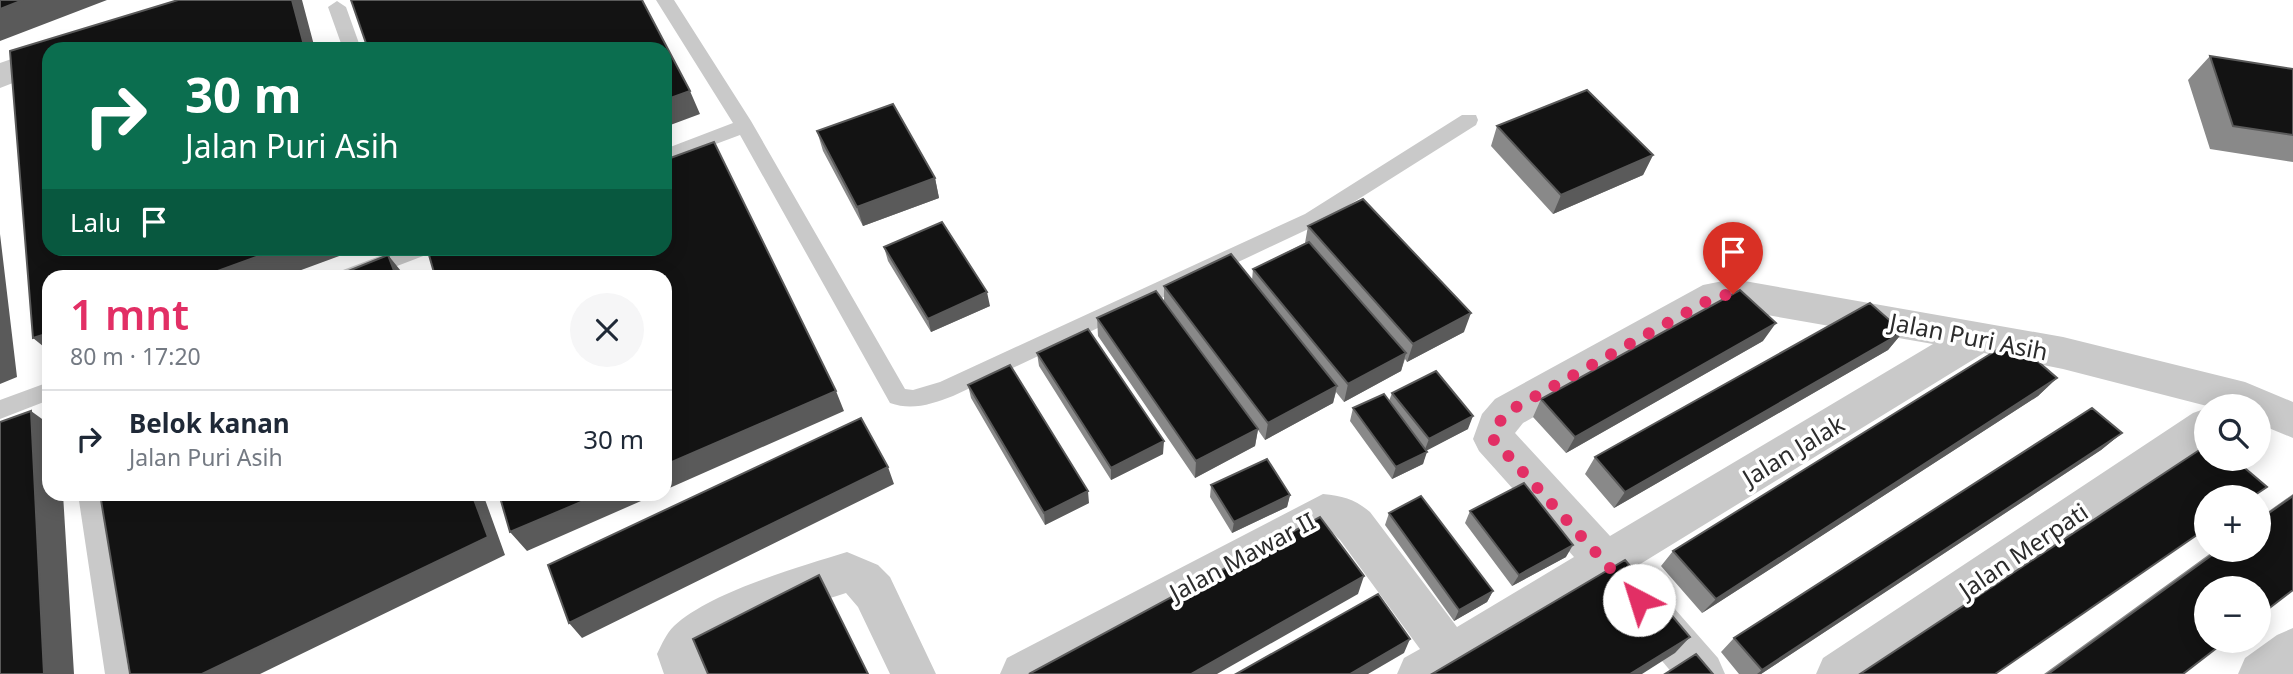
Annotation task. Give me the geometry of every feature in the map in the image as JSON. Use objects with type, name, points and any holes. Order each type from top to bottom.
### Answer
[{"type":"street","points":[[0,76],[42,60]]},
{"type":"street","name":"Jalan Puri Asih","points":[[1702,674],[1607,563],[1493,439],[1496,426],[1509,411],[1716,296],[1733,294],[2063,353],[2208,394]]},
{"type":"street","name":"Jalan Jalak","points":[[1436,665],[1979,336]]},
{"type":"street","name":"Jalan Puri Asih","points":[[2271,414],[2293,421]]},
{"type":"street","name":"Jalan Merpati","points":[[1839,674],[2194,434]]},
{"type":"street","name":"Jalan Mawar II","points":[[1023,674],[1323,513],[1343,515],[1355,526],[1436,665]]},
{"type":"street","points":[[687,674],[680,654],[685,644],[700,632],[791,590],[848,572],[863,579],[874,592],[913,674]]},
{"type":"street","points":[[2261,674],[2293,650]]},
{"type":"lane","points":[[665,0],[744,126],[898,397],[913,399],[944,390],[1312,219],[1469,120]]},
{"type":"lane","points":[[337,7],[350,42]]},
{"type":"lane","points":[[672,153],[744,126]]},
{"type":"lane","points":[[366,270],[403,256]]},
{"type":"lane","points":[[0,410],[42,394]]},
{"type":"lane","points":[[90,501],[117,674]]},
{"type":"building","points":[[0,0],[23,0],[0,9]]},
{"type":"building","points":[[178,0],[292,0],[303,42],[42,42],[42,256],[259,256],[220,270],[42,270],[42,335],[33,338],[10,51]]},
{"type":"building","points":[[351,0],[642,0],[664,42],[366,42]]},
{"type":"building","points":[[2210,56],[2293,69],[2293,135],[2233,126]]},
{"type":"building","points":[[672,57],[690,91],[672,97]]},
{"type":"building","points":[[1587,90],[1653,155],[1561,195],[1497,126]]},
{"type":"building","points":[[893,104],[935,178],[857,207],[817,131]]},
{"type":"building","points":[[714,142],[836,391],[672,462],[672,270],[433,270],[429,256],[672,256],[672,157]]},
{"type":"building","points":[[1363,199],[1471,313],[1413,344],[1308,226]]},
{"type":"building","points":[[942,222],[987,292],[928,319],[884,247]]},
{"type":"building","points":[[1309,242],[1406,353],[1348,384],[1253,269]]},
{"type":"building","points":[[1231,254],[1337,386],[1268,423],[1164,286]]},
{"type":"building","points":[[388,256],[394,270],[351,270]]},
{"type":"building","points":[[1740,290],[1776,323],[1575,437],[1541,399]]},
{"type":"building","points":[[1156,291],[1258,429],[1196,461],[1097,318]]},
{"type":"building","points":[[1870,303],[1903,332],[1625,492],[1595,457]]},
{"type":"building","points":[[1088,329],[1164,441],[1111,468],[1037,353]]},
{"type":"building","points":[[2013,340],[2057,378],[1716,599],[1673,551]]},
{"type":"building","points":[[1010,365],[1088,491],[1044,513],[968,385]]},
{"type":"building","points":[[1436,371],[1473,416],[1429,439],[1392,393]]},
{"type":"building","points":[[1384,394],[1427,452],[1396,467],[1353,408]]},
{"type":"building","points":[[2092,408],[2122,433],[1762,670],[1734,638]]},
{"type":"building","points":[[31,411],[44,674],[0,674],[0,422]]},
{"type":"building","points":[[861,418],[888,467],[569,623],[548,565]]},
{"type":"building","points":[[2194,454],[2194,471],[2248,471],[2265,485],[2194,485],[2194,537],[1995,674],[1860,674]]},
{"type":"building","points":[[1267,459],[1290,495],[1234,522],[1211,485]]},
{"type":"building","points":[[1524,483],[1573,545],[1519,575],[1470,511]]},
{"type":"building","points":[[1421,496],[1493,591],[1459,610],[1389,513]]},
{"type":"building","points":[[2293,496],[2293,590],[2271,607],[2271,576],[2194,576],[2194,653],[2210,653],[2183,674],[2048,674],[2202,562],[2271,562],[2271,512]]},
{"type":"building","points":[[101,501],[475,501],[488,537],[202,674],[130,674]]},
{"type":"building","points":[[501,501],[583,501],[510,532]]},
{"type":"building","points":[[1320,517],[1364,576],[1191,674],[1029,674]]},
{"type":"building","points":[[1625,560],[1690,637],[1630,674],[1432,674]]},
{"type":"building","points":[[819,575],[868,674],[708,674],[693,639]]},
{"type":"building","points":[[1378,594],[1410,639],[1350,674],[1236,674]]},
{"type":"building","points":[[1696,654],[1713,674],[1665,674]]},
{"type":"route","points":[[1639,600],[1493,439],[1496,426],[1509,411],[1716,296],[1733,294]]}]
